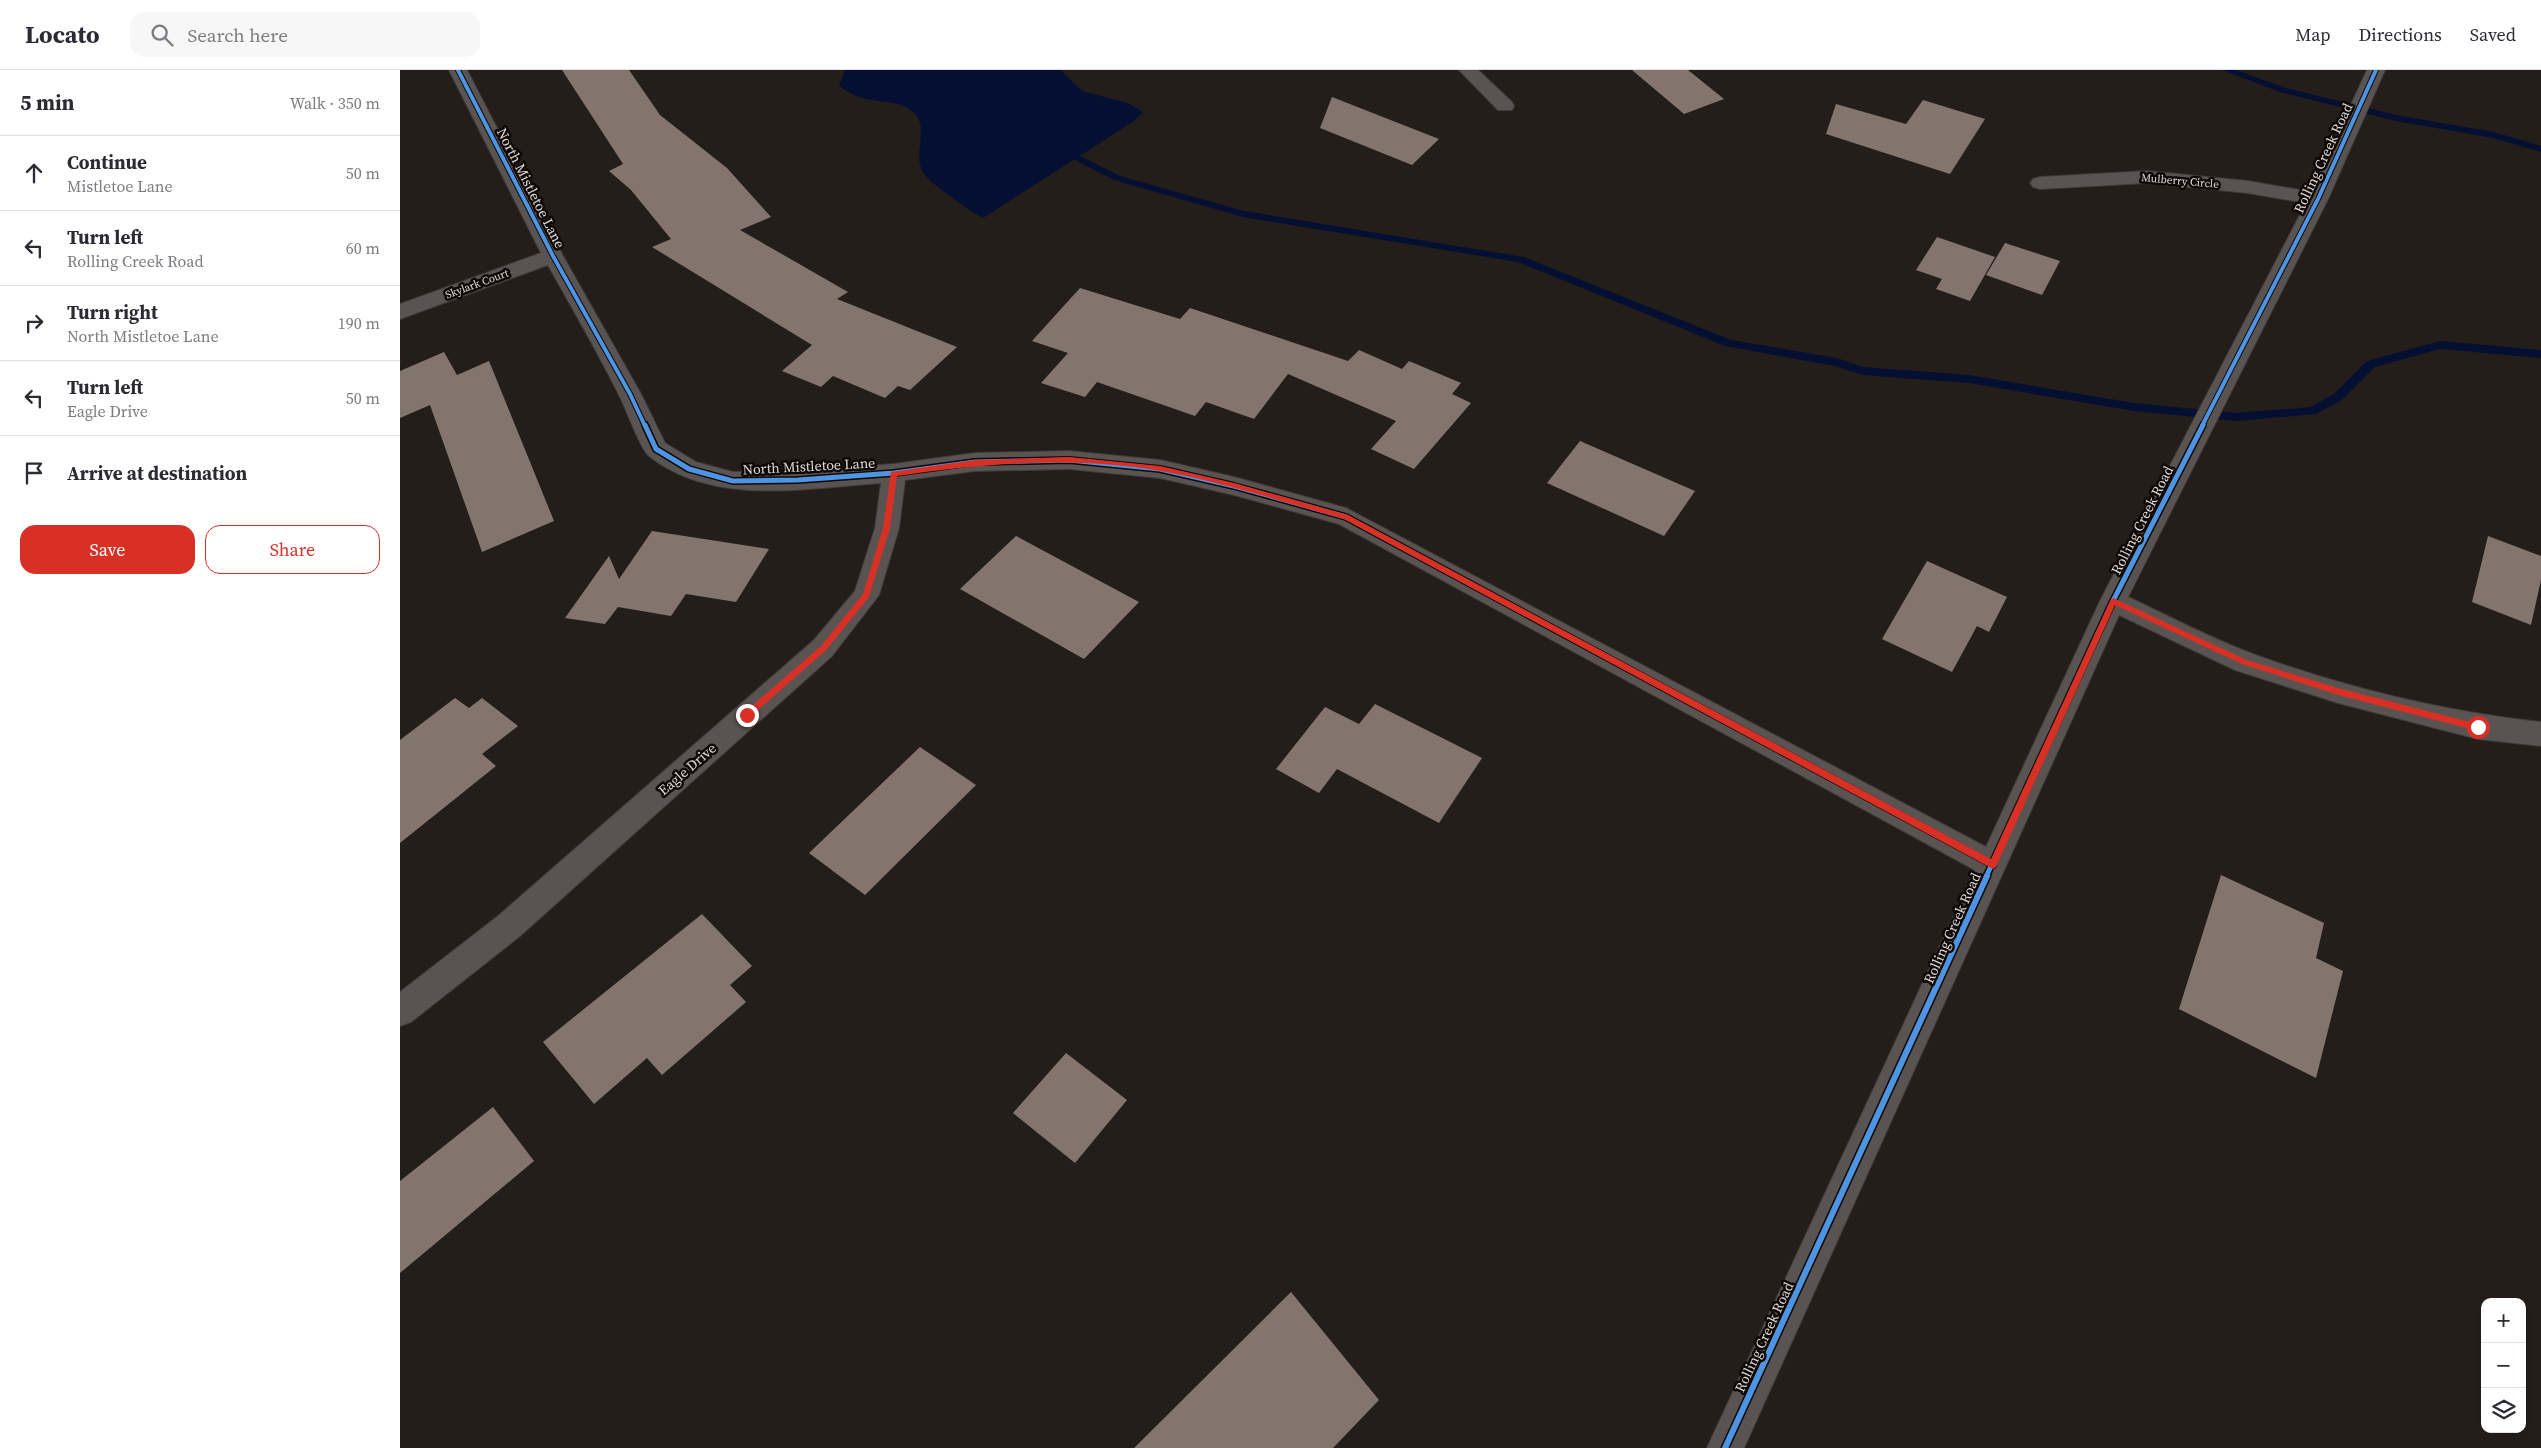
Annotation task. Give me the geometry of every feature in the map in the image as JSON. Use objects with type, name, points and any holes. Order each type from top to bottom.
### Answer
[{"type":"street","name":"North Mistletoe Lane","points":[[458,70],[553,256],[630,394],[656,449],[689,469],[733,481],[798,480],[894,473],[975,462],[1087,461],[1160,469],[1234,486],[1346,517],[1993,865]]},
{"type":"street","points":[[1468,70],[1505,106]]},
{"type":"street","name":"Rolling Creek Road","points":[[1725,1448],[2113,601],[2318,199],[2376,70]]},
{"type":"street","name":"Mulberry Circle","points":[[2040,183],[2147,177],[2248,187],[2318,199]]},
{"type":"street","name":"Skylark Court","points":[[400,312],[553,256]]},
{"type":"street","name":"Eagle Drive","points":[[400,1011],[509,926],[823,648],[866,595],[887,528],[894,473]]},
{"type":"street","points":[[2113,601],[2244,662],[2338,692],[2478,727],[2541,734]]},
{"type":"water","points":[[845,70],[1061,70],[1082,91],[1128,103],[1143,112],[1134,121],[983,218],[926,177],[920,165],[919,157],[921,126],[919,119],[914,113],[898,104],[856,96],[839,86]]},
{"type":"building","points":[[562,70],[629,70],[660,115],[727,168],[771,217],[740,230],[848,292],[837,299],[957,347],[910,390],[898,386],[885,398],[833,376],[821,387],[782,371],[812,345],[652,247],[671,239],[631,190],[609,171],[623,164]]},
{"type":"building","points":[[1632,70],[1688,70],[1724,99],[1684,114]]},
{"type":"building","points":[[1332,97],[1439,139],[1412,165],[1320,128]]},
{"type":"building","points":[[1923,100],[1985,119],[1950,174],[1826,134],[1836,104],[1906,124]]},
{"type":"building","points":[[1937,237],[1995,257],[1970,301],[1936,289],[1942,279],[1916,270]]},
{"type":"building","points":[[2005,243],[2060,261],[2042,295],[1986,275]]},
{"type":"building","points":[[1080,288],[1180,319],[1190,308],[1348,361],[1359,350],[1402,369],[1409,361],[1461,383],[1452,394],[1471,403],[1414,469],[1371,449],[1396,421],[1288,374],[1254,419],[1206,402],[1195,416],[1097,382],[1085,397],[1041,383],[1068,353],[1032,341]]},
{"type":"building","points":[[444,352],[457,375],[489,361],[554,521],[482,552],[430,405],[400,418],[400,371]]},
{"type":"building","points":[[1580,441],[1695,491],[1664,536],[1547,483]]},
{"type":"building","points":[[652,531],[769,549],[736,602],[686,594],[671,616],[618,607],[605,624],[565,618],[609,556],[619,579]]},
{"type":"building","points":[[1016,536],[1139,602],[1084,659],[960,589]]},
{"type":"building","points":[[2488,536],[2541,556],[2541,580],[2531,625],[2472,602]]},
{"type":"building","points":[[1927,561],[2007,597],[1989,632],[1977,626],[1952,672],[1882,639]]},
{"type":"building","points":[[455,698],[469,708],[482,698],[518,726],[482,754],[496,766],[400,843],[400,740]]},
{"type":"building","points":[[1375,704],[1482,758],[1439,823],[1337,769],[1319,793],[1276,769],[1325,707],[1359,724]]},
{"type":"building","points":[[920,747],[976,785],[865,895],[809,853]]},
{"type":"building","points":[[2221,875],[2324,923],[2316,958],[2343,971],[2316,1078],[2179,1009]]},
{"type":"building","points":[[702,914],[752,966],[730,985],[746,1002],[662,1075],[647,1058],[594,1104],[543,1042]]},
{"type":"building","points":[[1066,1053],[1127,1100],[1075,1163],[1013,1113]]},
{"type":"building","points":[[493,1107],[534,1161],[400,1273],[400,1181]]},
{"type":"building","points":[[1291,1292],[1379,1400],[1333,1448],[1134,1448]]},
{"type":"waterway","points":[[2227,70],[2283,90],[2396,118],[2494,135],[2541,149]]},
{"type":"waterway","points":[[1060,149],[1117,178],[1243,214],[1520,259],[1729,343],[1837,362],[1862,371],[1969,379],[2134,407],[2202,412],[2236,417],[2312,411],[2338,397],[2371,364],[2440,345],[2541,354]]},
{"type":"cycle path","points":[[458,70],[553,256],[630,394],[656,449],[689,469],[733,481],[798,480],[894,473],[975,462],[1069,460],[1160,469],[1234,486],[1346,517],[1993,865]]},
{"type":"cycle path","points":[[1725,1448],[2113,601],[2318,199],[2376,70]]},
{"type":"route","points":[[747,715],[823,648],[866,595],[887,528],[894,473],[975,462],[1069,460],[1160,469],[1234,486],[1346,517],[1993,865],[2113,601],[2244,662],[2338,692],[2478,727]]}]
